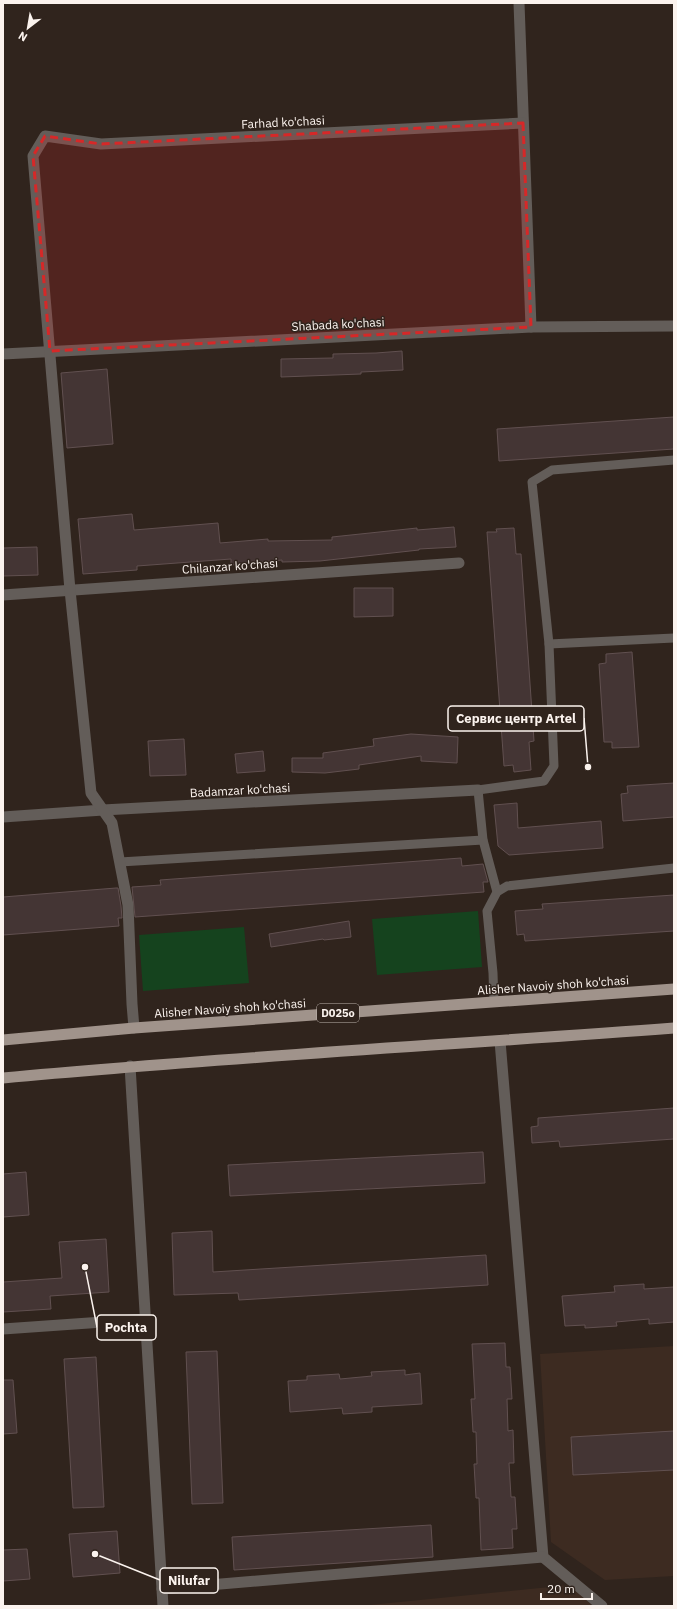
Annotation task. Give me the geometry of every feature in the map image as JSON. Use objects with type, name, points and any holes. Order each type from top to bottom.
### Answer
[{"type":"main road","name":"Alisher Navoiy shoh ko'chasi","points":[[3,1040],[134,1028],[674,989]]},
{"type":"main road","points":[[3,1078],[130,1066],[500,1042],[674,1028]]},
{"type":"street","points":[[519,3],[531,327]]},
{"type":"street","name":"Farhad ko'chasi","points":[[50,351],[33,156],[45,136],[101,144],[523,123]]},
{"type":"street","name":"Shabada ko'chasi","points":[[3,354],[531,327],[674,326]]},
{"type":"street","points":[[50,351],[70,590],[91,792],[112,823],[128,905],[134,1028]]},
{"type":"street","name":"Chilanzar ko'chasi","points":[[3,595],[459,563]]},
{"type":"street","name":"Badamzar ko'chasi","points":[[3,817],[103,810],[478,790]]},
{"type":"street","points":[[500,1042],[543,1557]]},
{"type":"street","points":[[130,1066],[163,1606]]},
{"type":"street","points":[[3,1329],[146,1319]]},
{"type":"street","points":[[162,1590],[543,1557],[602,1606]]},
{"type":"lane","points":[[497,892],[483,840],[478,790],[544,781],[554,766],[549,644],[532,482],[552,470],[674,460]]},
{"type":"lane","points":[[549,644],[674,638]]},
{"type":"lane","points":[[120,862],[483,840]]},
{"type":"lane","points":[[494,1002],[493,973],[487,911],[497,892],[507,886],[674,868]]},
{"type":"highlighted area","points":[[523,123],[531,327],[50,351],[33,156],[45,136],[101,144]]},
{"type":"shaded area","points":[[674,1346],[674,1576],[605,1580],[551,1542],[540,1354]]},
{"type":"shaded area","points":[[569,1585],[593,1606],[360,1606]]},
{"type":"green space","points":[[478,911],[482,967],[377,975],[372,919]]},
{"type":"green space","points":[[244,927],[249,983],[143,991],[139,935]]},
{"type":"building","points":[[402,351],[403,370],[361,372],[361,374],[281,377],[281,359],[333,358],[333,354]]},
{"type":"building","points":[[107,369],[113,444],[67,448],[61,373]]},
{"type":"building","points":[[674,417],[674,449],[499,461],[497,429]]},
{"type":"building","points":[[132,514],[134,530],[218,523],[220,543],[268,539],[268,541],[332,540],[332,537],[417,528],[417,530],[454,527],[456,547],[419,549],[320,561],[282,562],[282,560],[231,565],[231,559],[137,566],[137,570],[83,574],[78,519]]},
{"type":"building","points":[[514,528],[516,554],[521,554],[534,741],[529,742],[531,770],[514,772],[513,765],[504,766],[487,532],[497,532],[496,529]]},
{"type":"building","points":[[37,547],[38,575],[3,576],[3,548]]},
{"type":"building","points":[[354,588],[393,588],[393,616],[354,617]]},
{"type":"building","points":[[632,652],[639,747],[612,748],[612,742],[604,742],[599,664],[606,663],[606,654]]},
{"type":"building","points":[[411,734],[458,737],[457,763],[421,761],[421,756],[359,765],[359,769],[325,773],[292,772],[292,758],[323,758],[323,753],[374,746],[373,739]]},
{"type":"building","points":[[184,739],[186,775],[150,776],[148,741]]},
{"type":"building","points":[[263,751],[265,771],[237,773],[235,754]]},
{"type":"building","points":[[674,783],[674,817],[623,821],[621,794],[628,793],[627,786]]},
{"type":"building","points":[[517,803],[518,828],[601,821],[603,848],[509,855],[498,846],[494,805]]},
{"type":"building","points":[[461,858],[462,866],[483,864],[488,882],[483,882],[484,892],[135,917],[132,887],[161,885],[160,880]]},
{"type":"building","points":[[118,888],[122,918],[118,918],[119,926],[3,935],[3,897]]},
{"type":"building","points":[[674,895],[674,931],[525,941],[524,934],[517,935],[515,911],[543,909],[542,904]]},
{"type":"building","points":[[349,921],[351,937],[323,939],[271,947],[269,934]]},
{"type":"building","points":[[674,1108],[674,1139],[560,1147],[559,1141],[532,1143],[531,1127],[538,1126],[538,1118]]},
{"type":"building","points":[[483,1152],[485,1183],[230,1196],[228,1165]]},
{"type":"building","points":[[26,1172],[29,1215],[3,1217],[3,1174]]},
{"type":"building","points":[[212,1231],[213,1272],[486,1255],[488,1285],[239,1300],[238,1293],[174,1295],[172,1233]]},
{"type":"building","points":[[106,1239],[109,1292],[50,1296],[51,1309],[3,1312],[3,1282],[62,1278],[59,1242]]},
{"type":"building","points":[[644,1284],[644,1289],[674,1287],[674,1322],[649,1324],[649,1319],[616,1322],[617,1326],[585,1328],[585,1325],[565,1326],[562,1296],[615,1292],[614,1286]]},
{"type":"building","points":[[505,1343],[506,1367],[510,1367],[512,1399],[507,1399],[508,1431],[513,1430],[514,1463],[509,1463],[511,1497],[515,1497],[517,1529],[512,1529],[513,1548],[481,1550],[479,1498],[476,1498],[474,1464],[477,1464],[476,1432],[473,1432],[471,1399],[475,1399],[472,1344]]},
{"type":"building","points":[[217,1351],[223,1503],[192,1504],[186,1352]]},
{"type":"building","points":[[96,1357],[104,1507],[73,1508],[64,1359]]},
{"type":"building","points":[[405,1370],[405,1375],[420,1373],[422,1404],[372,1407],[372,1412],[343,1414],[342,1408],[290,1412],[288,1381],[307,1380],[307,1376],[339,1374],[340,1379],[372,1376],[371,1372]]},
{"type":"building","points":[[3,1380],[13,1380],[17,1433],[3,1434]]},
{"type":"building","points":[[674,1431],[674,1470],[573,1475],[571,1437]]},
{"type":"building","points":[[431,1525],[433,1557],[234,1570],[232,1537]]},
{"type":"building","points":[[117,1531],[120,1573],[73,1577],[69,1534]]},
{"type":"building","points":[[27,1549],[30,1579],[3,1581],[3,1550]]},
{"type":"place","name":"Сервис центр Artel","points":[[588,767]]},
{"type":"place","name":"Pochta","points":[[85,1267]]},
{"type":"place","name":"Nilufar","points":[[95,1554]]}]
